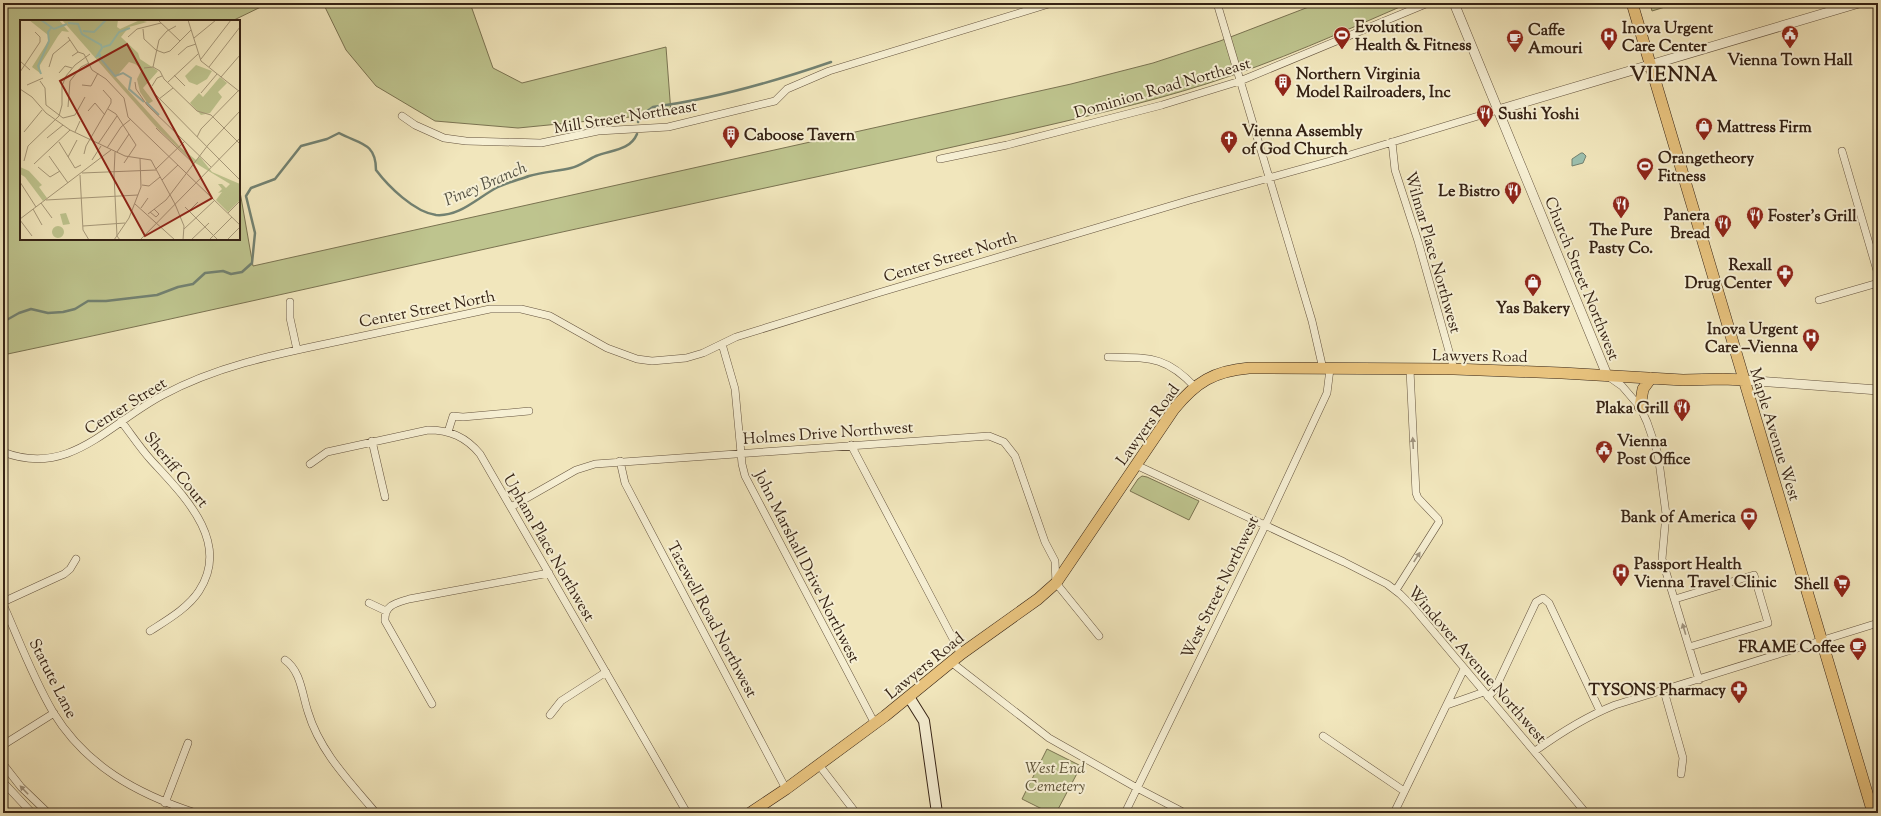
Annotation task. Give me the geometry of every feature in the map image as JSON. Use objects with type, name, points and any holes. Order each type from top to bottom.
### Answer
[{"type":"main road","name":"Maple Avenue West","points":[[1632,3],[1873,813]]},
{"type":"main road","name":"Lawyers Road","points":[[750,813],[786,789],[875,724],[909,698],[961,654],[1038,599],[1056,583],[1174,409],[1195,387],[1211,376],[1231,370],[1454,369],[1607,375],[1683,380],[1723,378],[1744,380]]},
{"type":"main road","points":[[1640,407],[1643,389],[1652,378]]},
{"type":"main road","points":[[909,698],[924,721],[937,813]]},
{"type":"street","name":"Mill Street Northeast","points":[[402,116],[415,125],[444,138],[466,141],[541,143],[598,131],[668,127],[775,101],[787,89],[829,71],[1052,3]]},
{"type":"street","points":[[1216,3],[1327,369]]},
{"type":"street","name":"Dominion Road Northeast","points":[[940,159],[1168,103],[1240,81],[1428,3]]},
{"type":"street","name":"Church Street Northwest","points":[[1454,3],[1607,375],[1622,386],[1640,407],[1653,438],[1662,471],[1666,514],[1662,559],[1699,680]]},
{"type":"street","name":"Center Street North","points":[[260,358],[490,309],[505,308],[521,309],[550,316],[607,348],[637,359],[652,361],[686,358],[736,337],[871,295],[1859,3]]},
{"type":"street","name":"Wilmar Place Northwest","points":[[1392,142],[1395,170],[1420,248],[1454,369]]},
{"type":"street","points":[[1842,151],[1878,274]]},
{"type":"street","points":[[1820,300],[1878,283]]},
{"type":"street","points":[[290,302],[290,318],[297,350]]},
{"type":"street","name":"John Marshall Drive Northwest","points":[[722,344],[735,389],[740,452],[748,483],[875,724]]},
{"type":"street","points":[[1108,357],[1147,358],[1158,361],[1176,369],[1195,387]]},
{"type":"street","name":"Center Street","points":[[3,452],[25,459],[39,460],[64,456],[89,444],[144,405],[173,390],[222,369],[260,358]]},
{"type":"street","name":"West Street Northwest","points":[[1125,813],[1265,526],[1327,392],[1327,369]]},
{"type":"street","points":[[1396,590],[1439,522],[1438,518],[1418,498],[1416,494],[1410,370]]},
{"type":"street","points":[[1744,380],[1878,390]]},
{"type":"street","points":[[448,432],[453,416],[463,417],[529,412]]},
{"type":"street","name":"Sheriff Court","points":[[121,421],[150,459],[185,499],[204,528],[210,548],[209,569],[199,591],[192,600],[150,631]]},
{"type":"street","name":"Upham Place Northwest","points":[[310,464],[327,452],[428,430],[448,432],[466,440],[480,454],[687,813]]},
{"type":"street","name":"Holmes Drive Northwest","points":[[511,507],[576,470],[595,464],[850,444],[988,436],[1004,442],[1015,456],[1045,542],[1054,561],[1056,583]]},
{"type":"street","points":[[372,442],[385,497]]},
{"type":"street","points":[[850,444],[961,654]]},
{"type":"street","name":"Tazewell Road Northwest","points":[[620,461],[625,483],[786,789]]},
{"type":"street","name":"Windover Avenue Northwest","points":[[1136,465],[1344,562],[1396,590],[1412,606],[1586,813]]},
{"type":"street","points":[[3,603],[64,574],[70,569],[76,559]]},
{"type":"street","points":[[432,704],[385,621],[386,611],[394,603],[409,599],[549,573]]},
{"type":"street","points":[[1675,599],[1754,575],[1768,623],[1690,647]]},
{"type":"street","points":[[1056,583],[1099,636]]},
{"type":"street","points":[[1447,705],[1486,695],[1495,689],[1536,602],[1543,598],[1549,603],[1600,711]]},
{"type":"street","name":"Statute Lane","points":[[3,603],[54,713],[70,735],[93,759],[128,785],[165,803],[196,813]]},
{"type":"street","points":[[369,603],[386,611]]},
{"type":"street","points":[[1534,751],[1566,729],[1600,711],[1878,624]]},
{"type":"street","points":[[285,660],[294,668],[298,676],[309,716],[324,747],[337,767],[376,813]]},
{"type":"street","points":[[951,662],[1049,738],[1137,788],[1185,813]]},
{"type":"street","points":[[1394,813],[1464,669]]},
{"type":"street","points":[[550,715],[561,701],[606,672]]},
{"type":"street","points":[[1664,691],[1683,758],[1681,774]]},
{"type":"street","points":[[3,745],[54,713]]},
{"type":"street","points":[[1323,736],[1404,791]]},
{"type":"street","points":[[165,803],[188,743]]},
{"type":"street","points":[[3,764],[20,787],[48,813]]},
{"type":"street","points":[[819,765],[856,813]]},
{"type":"street","points":[[3,782],[32,813]]},
{"type":"green space","points":[[3,3],[269,3],[234,20],[20,20],[20,240],[240,240],[240,192],[253,266],[1071,84],[1153,63],[1220,41],[1319,3],[1409,3],[1258,66],[1159,98],[926,153],[3,355]]},
{"type":"green space","points":[[323,3],[470,3],[493,68],[522,83],[666,47],[671,113],[518,128],[435,121],[376,86],[346,50]]},
{"type":"green space","points":[[1650,3],[1664,3],[1665,7],[1652,11]]},
{"type":"green space","points":[[1142,476],[1199,501],[1189,520],[1130,491],[1138,479]]},
{"type":"green space","name":"West End Cemetery","points":[[1047,749],[1081,766],[1056,813],[1050,813],[1022,799]]},
{"type":"shaded area","points":[[1581,153],[1586,156],[1583,163],[1572,166],[1572,159]]},
{"type":"waterway","name":"Piney Branch","points":[[638,122],[643,114],[653,107],[721,95],[831,62]]},
{"type":"waterway","name":"Piney Branch","points":[[3,322],[19,313],[31,309],[48,313],[63,312],[75,309],[88,301],[106,301],[157,295],[178,287],[193,284],[205,273],[223,271],[231,274],[242,272],[252,263],[255,233],[246,196],[251,188],[275,179],[301,146],[327,139],[339,133],[365,145],[370,149],[373,154],[376,170],[402,197],[419,209],[436,215],[445,215],[461,210],[505,184],[529,176],[574,167],[601,154],[625,147],[634,140],[637,134]]},
{"type":"place","name":"Vienna Town Hall","points":[[1790,49]]},
{"type":"place","name":"Evolution Health & Fitness","points":[[1342,50]]},
{"type":"place","name":"Inova Urgent Care Center","points":[[1609,51]]},
{"type":"place","name":"Caffe Amouri","points":[[1515,53]]},
{"type":"place","name":"Northern Virginia Model Railroaders, Inc","points":[[1283,97]]},
{"type":"place","name":"Sushi Yoshi","points":[[1485,128]]},
{"type":"place","name":"Mattress Firm","points":[[1704,141]]},
{"type":"place","name":"Caboose Tavern","points":[[731,149]]},
{"type":"place","name":"Vienna Assembly of God Church","points":[[1229,154]]},
{"type":"place","name":"Orangetheory Fitness","points":[[1645,181]]},
{"type":"place","name":"Le Bistro","points":[[1513,205]]},
{"type":"place","name":"The Pure Pasty Co.","points":[[1621,219]]},
{"type":"place","name":"Foster's Grill","points":[[1755,230]]},
{"type":"place","name":"Panera Bread","points":[[1723,238]]},
{"type":"place","name":"Rexall Drug Center","points":[[1785,288]]},
{"type":"place","name":"Yas Bakery","points":[[1533,297]]},
{"type":"place","name":"Inova Urgent Care –Vienna","points":[[1811,352]]},
{"type":"place","name":"Plaka Grill","points":[[1682,422]]},
{"type":"place","name":"Vienna Post Office","points":[[1604,464]]},
{"type":"place","name":"Bank of America","points":[[1749,531]]},
{"type":"place","name":"Passport Health Vienna Travel Clinic","points":[[1621,587]]},
{"type":"place","name":"Shell","points":[[1842,598]]},
{"type":"place","name":"FRAME Coffee","points":[[1858,661]]},
{"type":"place","name":"TYSONS Pharmacy","points":[[1739,704]]},
{"type":"district","name":"VIENNA","points":[[1674,74]]}]
